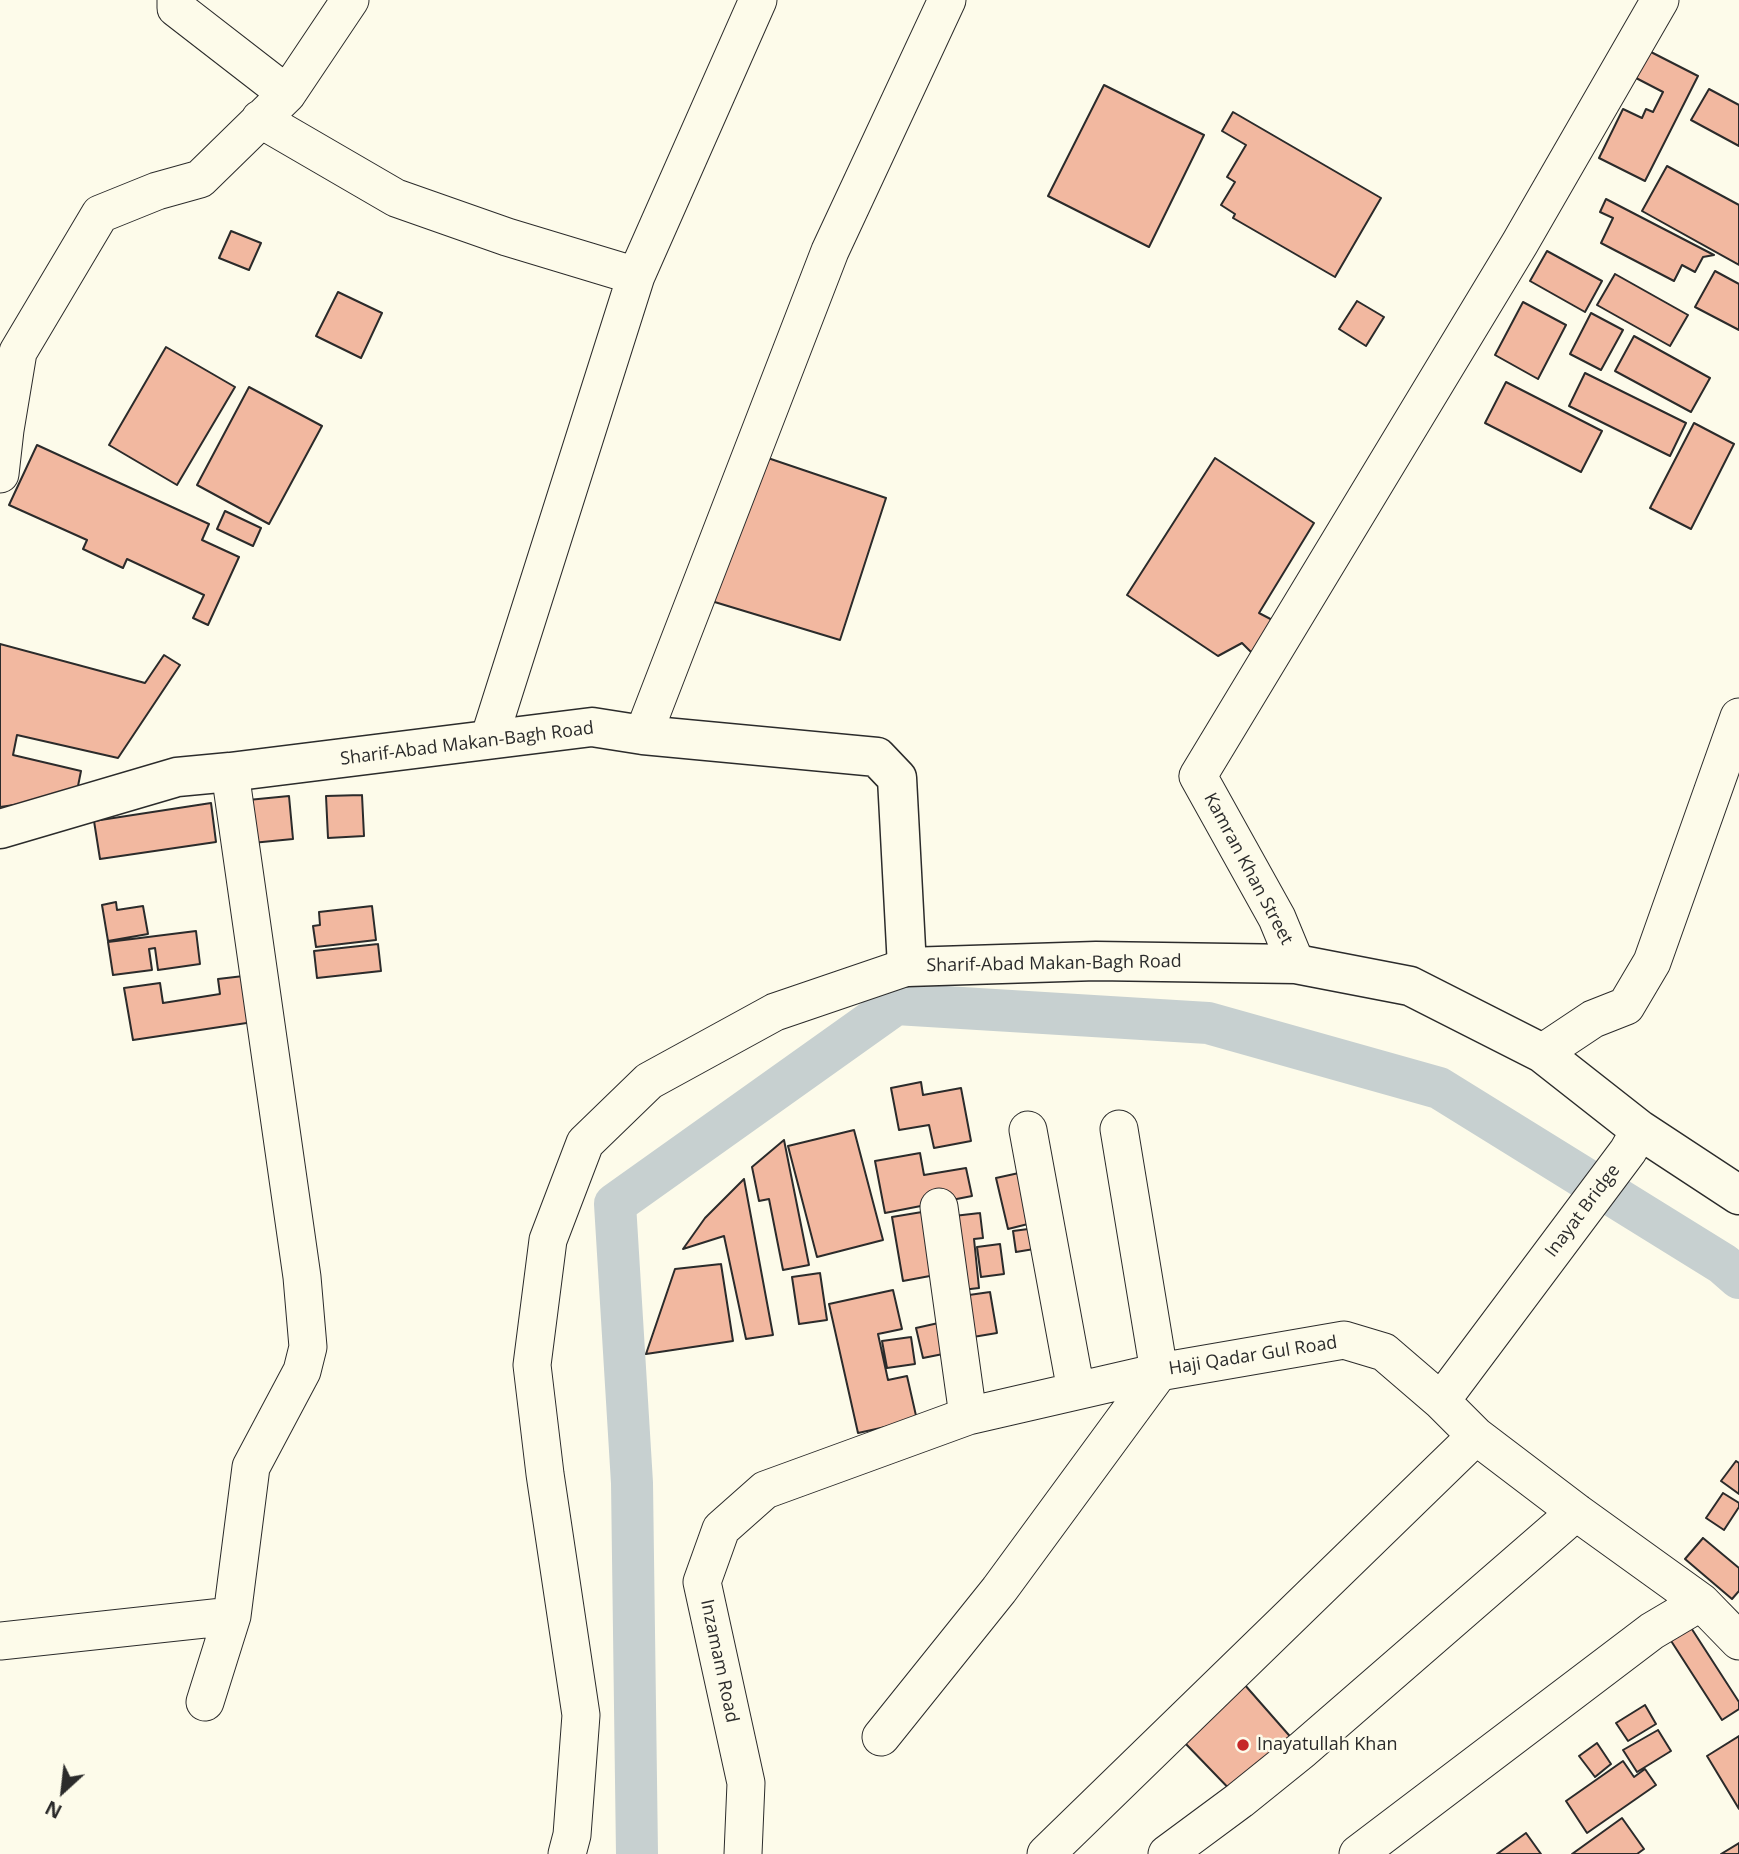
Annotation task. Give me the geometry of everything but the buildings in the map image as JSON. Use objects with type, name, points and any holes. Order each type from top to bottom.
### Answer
[{"type":"street","points":[[176,0],[176,8],[288,94]]},
{"type":"street","points":[[0,474],[18,352],[100,214],[200,178],[288,94],[350,0]]},
{"type":"street","points":[[489,739],[636,276],[758,0]]},
{"type":"street","points":[[643,735],[830,251],[947,0]]},
{"type":"street","name":"Kamran Khan Street","points":[[1296,964],[1277,918],[1198,776],[1520,243],[1660,0]]},
{"type":"street","points":[[260,119],[396,198],[507,237],[636,276]]},
{"type":"street","points":[[1542,1052],[1593,1019],[1626,1006],[1652,962],[1739,717]]},
{"type":"street","name":"Sharif-Abad Makan-Bagh Road","points":[[0,830],[177,777],[592,727],[643,735],[877,757],[897,778],[908,967],[1096,961],[1296,964],[1410,986],[1542,1052],[1634,1141],[1739,1195]]},
{"type":"street","points":[[205,1702],[232,1616],[251,1467],[302,1371],[308,1347],[302,1277],[230,772]]},
{"type":"street","points":[[567,1854],[572,1835],[581,1715],[545,1474],[532,1365],[548,1240],[585,1143],[649,1081],[775,1012],[908,967]]},
{"type":"street","points":[[881,1737],[999,1590],[1159,1372],[1119,1129]]},
{"type":"street","points":[[1028,1130],[1076,1391]]},
{"type":"street","name":"Inayat Bridge","points":[[1441,1401],[1634,1141]]},
{"type":"street","points":[[939,1207],[968,1416]]},
{"type":"street","name":"Haji Qadar Gul Road","points":[[765,1490],[968,1416],[1159,1372],[1344,1340],[1384,1352],[1441,1401],[1476,1436],[1700,1602],[1739,1641]]},
{"type":"street","points":[[1046,1854],[1476,1436]]},
{"type":"street","name":"Inzamam Road","points":[[743,1854],[746,1783],[702,1582],[721,1529],[765,1490]]},
{"type":"street","points":[[1167,1854],[1302,1750],[1576,1512]]},
{"type":"street","points":[[1359,1854],[1652,1631],[1700,1602]]},
{"type":"street","points":[[0,1641],[232,1616]]},
{"type":"waterway","points":[[637,1854],[632,1483],[615,1204],[896,1004],[1208,1023],[1439,1088],[1723,1264],[1739,1278]]},
{"type":"place","name":"Inayatullah Khan","points":[[1243,1745]]}]
